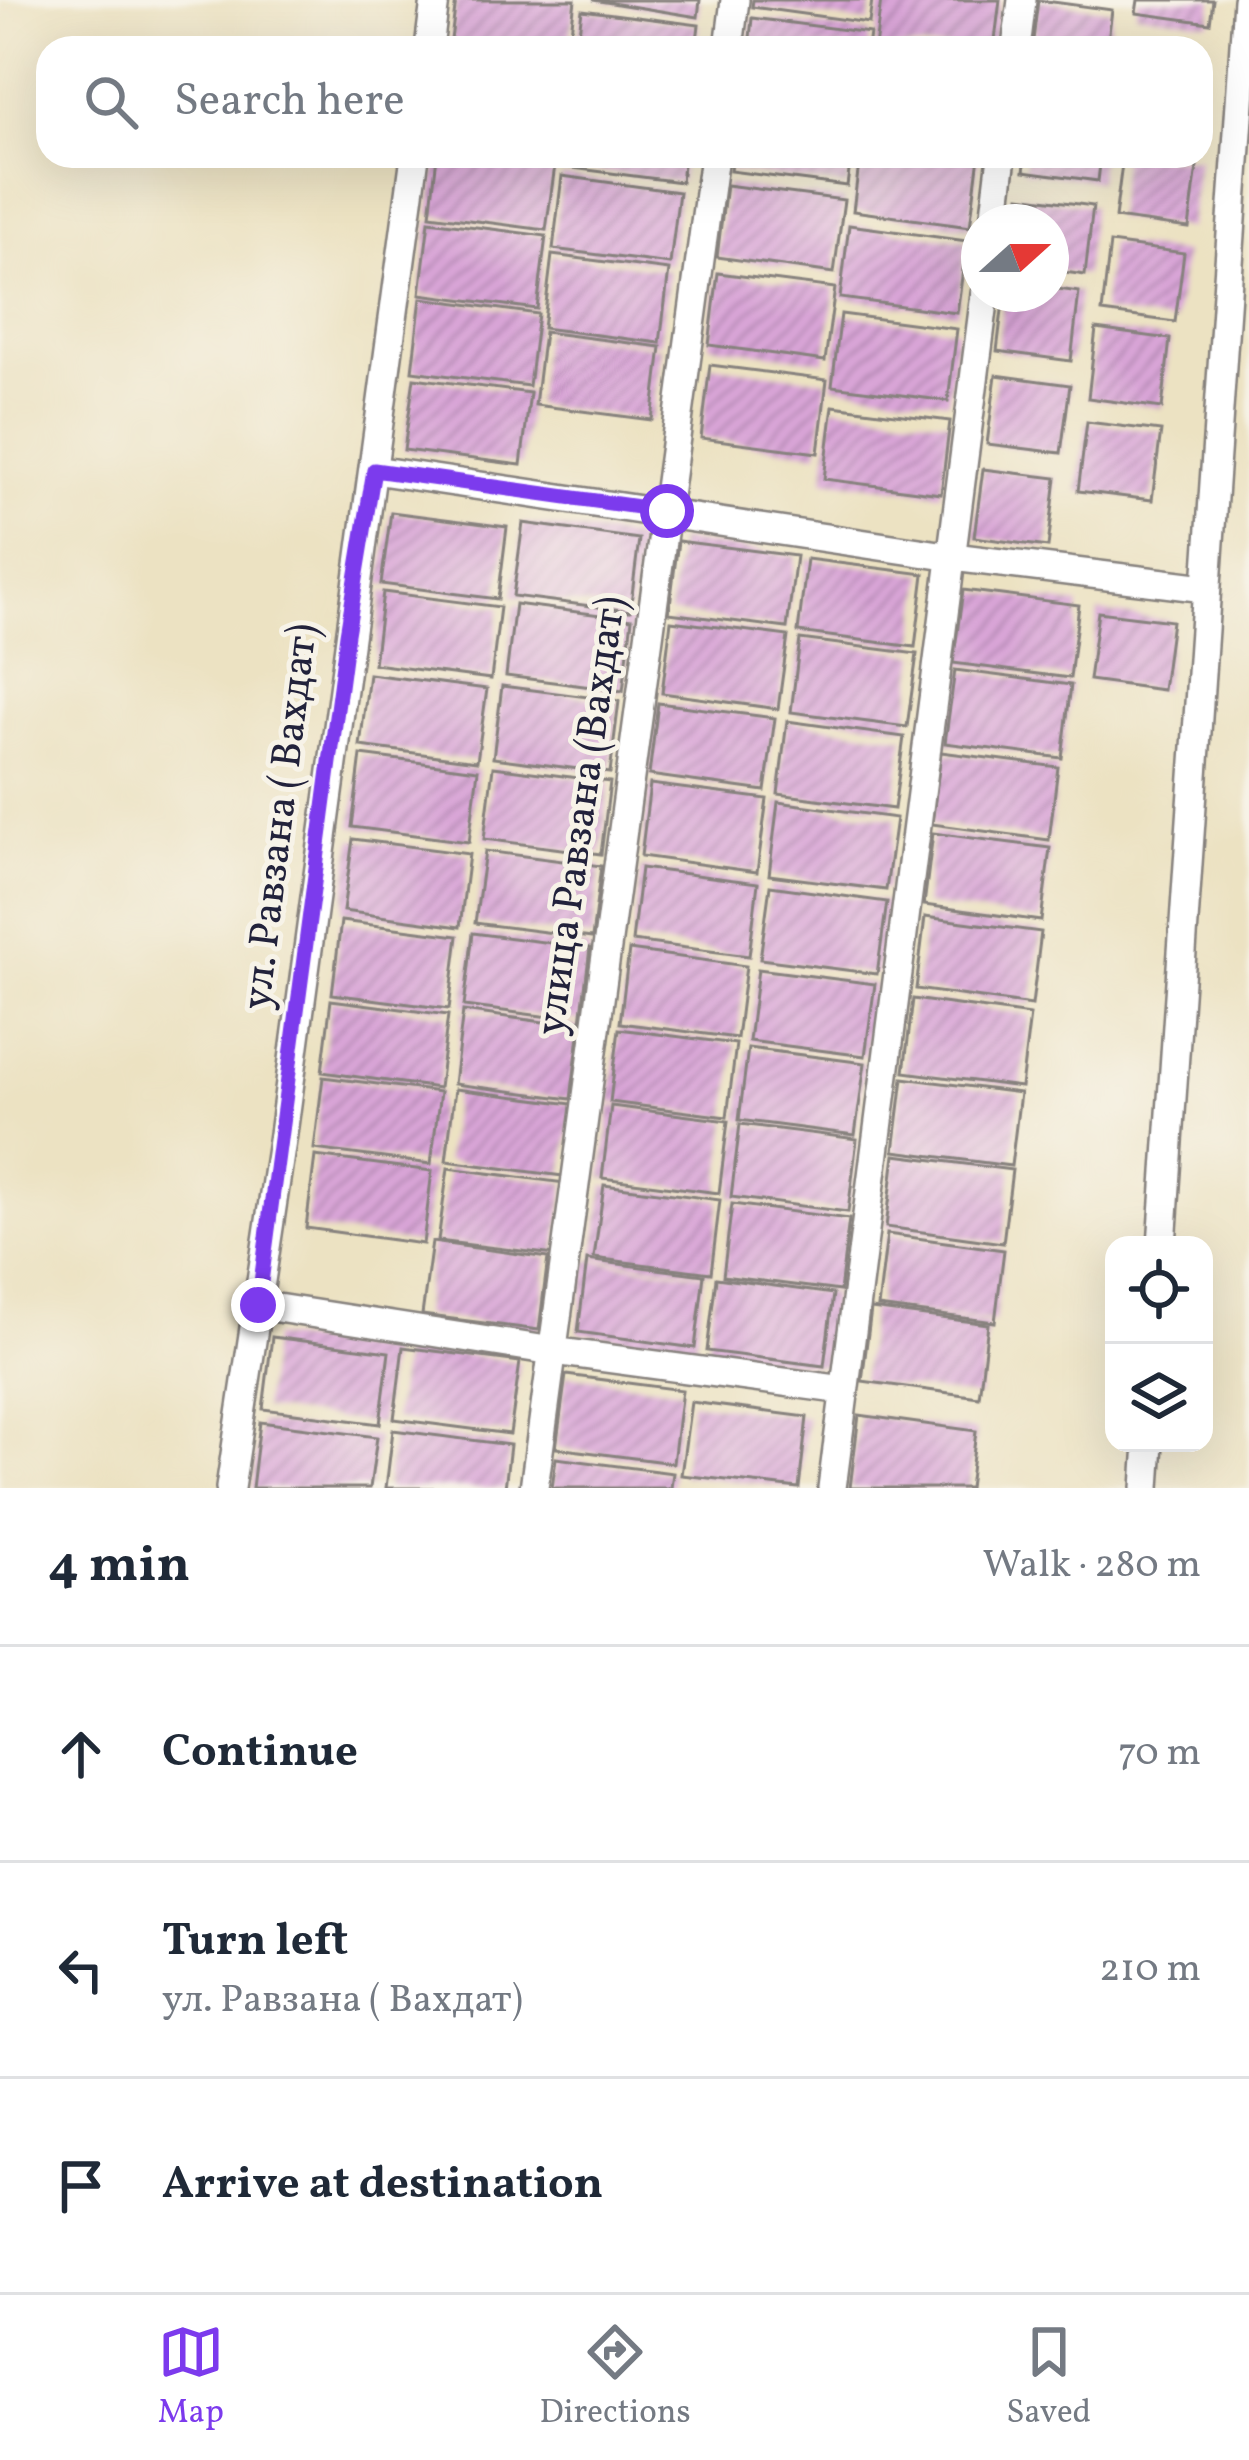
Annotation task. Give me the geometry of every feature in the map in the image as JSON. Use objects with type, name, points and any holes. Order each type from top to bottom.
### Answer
[{"type":"street","points":[[430,36],[435,0]]},
{"type":"street","points":[[730,36],[735,0]]},
{"type":"street","points":[[1018,36],[1022,0]]},
{"type":"street","points":[[1163,1236],[1247,0]]},
{"type":"street","name":"ул. Равзана ( Вахдат)","points":[[230,1488],[413,168]]},
{"type":"street","name":"улица Равзана (Вахдат)","points":[[534,1488],[712,168]]},
{"type":"street","points":[[996,204],[1001,168]]},
{"type":"street","points":[[832,1488],[983,312]]},
{"type":"street","points":[[374,470],[953,557],[1205,588]]},
{"type":"street","points":[[258,1305],[844,1390]]},
{"type":"street","points":[[1146,1488],[1148,1452]]},
{"type":"building","points":[[456,0],[575,0],[570,36],[452,36]]},
{"type":"building","points":[[593,0],[700,0],[698,17]]},
{"type":"building","points":[[753,0],[872,0],[869,23],[752,7]]},
{"type":"building","points":[[881,0],[1000,0],[996,36],[876,36]]},
{"type":"building","points":[[1038,0],[1112,10],[1109,36],[1034,36]]},
{"type":"building","points":[[1138,0],[1213,0],[1210,23],[1136,13]]},
{"type":"building","points":[[582,10],[699,25],[698,36],[579,36]]},
{"type":"building","points":[[752,18],[870,33],[870,36],[750,36]]},
{"type":"building","points":[[436,168],[555,168],[546,230],[430,215]]},
{"type":"building","points":[[572,168],[683,168],[681,182]]},
{"type":"building","points":[[730,168],[849,168],[847,186]]},
{"type":"building","points":[[858,168],[977,168],[973,204],[961,204],[961,226],[853,211]]},
{"type":"building","points":[[1024,168],[1100,168],[1098,181]]},
{"type":"building","points":[[1121,168],[1197,168],[1189,228],[1115,218]]},
{"type":"building","points":[[562,176],[679,192],[670,264],[553,249]]},
{"type":"building","points":[[726,185],[844,200],[834,273],[717,257]]},
{"type":"building","points":[[1020,196],[1093,206],[1085,275],[1069,273],[1069,204],[1019,204]]},
{"type":"building","points":[[429,221],[546,236],[537,309],[420,294]]},
{"type":"building","points":[[849,225],[961,240],[957,313],[840,298]]},
{"type":"building","points":[[1110,243],[1184,253],[1175,322],[1102,312]]},
{"type":"building","points":[[552,255],[669,270],[660,343],[543,328]]},
{"type":"building","points":[[718,273],[835,288],[825,361],[709,345]]},
{"type":"building","points":[[1069,291],[1079,292],[1071,361],[997,351],[1002,312],[1069,312]]},
{"type":"building","points":[[421,298],[538,314],[529,386],[412,371]]},
{"type":"building","points":[[841,314],[957,329],[948,401],[832,386]]},
{"type":"building","points":[[1096,329],[1170,339],[1162,408],[1088,398]]},
{"type":"building","points":[[544,332],[661,347],[652,420],[535,405]]},
{"type":"building","points":[[710,365],[827,380],[818,453],[701,438]]},
{"type":"building","points":[[996,375],[1070,385],[1061,453],[987,444]]},
{"type":"building","points":[[414,378],[530,393],[521,465],[404,450]]},
{"type":"building","points":[[833,406],[950,421],[941,494],[824,479]]},
{"type":"building","points":[[1087,422],[1161,431],[1152,500],[1078,491]]},
{"type":"building","points":[[983,469],[1056,478],[1048,547],[974,537]]},
{"type":"building","points":[[391,512],[507,527],[498,599],[381,584]]},
{"type":"building","points":[[523,523],[639,539],[630,611],[513,596]]},
{"type":"building","points":[[678,541],[796,556],[787,628],[669,613]]},
{"type":"building","points":[[807,559],[924,574],[915,647],[798,632]]},
{"type":"building","points":[[963,590],[1079,605],[1070,678],[953,663]]},
{"type":"building","points":[[383,592],[500,607],[491,679],[374,664]]},
{"type":"building","points":[[515,604],[632,619],[623,691],[506,676]]},
{"type":"building","points":[[1098,612],[1172,621],[1163,690],[1089,680]]},
{"type":"building","points":[[671,621],[788,636],[778,709],[662,693]]},
{"type":"building","points":[[800,639],[917,654],[907,727],[791,712]]},
{"type":"building","points":[[955,670],[1071,685],[1062,758],[945,743]]},
{"type":"building","points":[[369,674],[487,689],[477,761],[360,746]]},
{"type":"building","points":[[502,686],[619,701],[610,773],[493,758]]},
{"type":"building","points":[[658,703],[775,718],[765,791],[649,775]]},
{"type":"building","points":[[787,721],[904,737],[894,809],[778,794]]},
{"type":"building","points":[[941,752],[1058,767],[1049,840],[932,824]]},
{"type":"building","points":[[361,755],[478,770],[469,842],[352,827]]},
{"type":"building","points":[[493,767],[610,782],[601,854],[484,839]]},
{"type":"building","points":[[650,784],[767,799],[757,872],[641,856]]},
{"type":"building","points":[[778,802],[896,818],[886,890],[769,875]]},
{"type":"building","points":[[933,833],[1050,848],[1041,921],[924,905]]},
{"type":"building","points":[[353,839],[469,854],[460,927],[343,911]]},
{"type":"building","points":[[485,851],[601,866],[592,938],[475,923]]},
{"type":"building","points":[[641,868],[758,883],[749,956],[632,941]]},
{"type":"building","points":[[770,886],[887,902],[877,974],[760,959]]},
{"type":"building","points":[[925,917],[1041,932],[1032,1005],[916,989]]},
{"type":"building","points":[[341,921],[458,936],[449,1009],[332,994]]},
{"type":"building","points":[[473,933],[590,948],[581,1021],[464,1006]]},
{"type":"building","points":[[629,950],[746,966],[737,1038],[620,1023]]},
{"type":"building","points":[[758,969],[875,984],[865,1056],[749,1041]]},
{"type":"building","points":[[913,999],[1030,1015],[1021,1087],[904,1072]]},
{"type":"building","points":[[331,1000],[448,1015],[439,1088],[322,1072]]},
{"type":"building","points":[[463,1011],[580,1027],[571,1099],[454,1084]]},
{"type":"building","points":[[619,1029],[736,1044],[727,1117],[610,1102]]},
{"type":"building","points":[[748,1048],[865,1063],[855,1135],[739,1120]]},
{"type":"building","points":[[323,1077],[440,1092],[431,1164],[314,1149]]},
{"type":"building","points":[[903,1078],[1020,1093],[1011,1166],[894,1151]]},
{"type":"building","points":[[455,1089],[572,1104],[563,1176],[446,1161]]},
{"type":"building","points":[[611,1106],[728,1121],[719,1193],[602,1178]]},
{"type":"building","points":[[740,1124],[857,1139],[848,1212],[731,1197]]},
{"type":"building","points":[[895,1155],[1012,1170],[1003,1243],[886,1227]]},
{"type":"building","points":[[315,1156],[432,1171],[423,1244],[306,1228]]},
{"type":"building","points":[[448,1168],[565,1183],[555,1255],[438,1241]]},
{"type":"building","points":[[604,1185],[720,1200],[711,1273],[594,1258]]},
{"type":"building","points":[[732,1204],[849,1219],[840,1291],[723,1276]]},
{"type":"building","points":[[887,1234],[1004,1250],[995,1322],[878,1307]]},
{"type":"building","points":[[432,1242],[548,1258],[539,1330],[422,1315]]},
{"type":"building","points":[[587,1260],[704,1275],[695,1348],[578,1332]]},
{"type":"building","points":[[716,1278],[833,1294],[824,1366],[707,1351]]},
{"type":"building","points":[[871,1309],[988,1324],[979,1397],[862,1381]]},
{"type":"building","points":[[272,1337],[389,1352],[380,1424],[263,1409]]},
{"type":"building","points":[[403,1347],[520,1362],[510,1434],[394,1419]]},
{"type":"building","points":[[566,1375],[682,1390],[673,1463],[556,1448]]},
{"type":"building","points":[[691,1402],[807,1417],[799,1488],[681,1475]]},
{"type":"building","points":[[859,1415],[976,1431],[969,1488],[850,1488]]},
{"type":"building","points":[[260,1422],[377,1437],[370,1488],[252,1488]]},
{"type":"building","points":[[393,1430],[510,1445],[505,1488],[386,1488]]},
{"type":"building","points":[[556,1458],[673,1473],[671,1488],[552,1488]]},
{"type":"route","points":[[258,1305],[347,634],[374,470],[667,511]]}]
